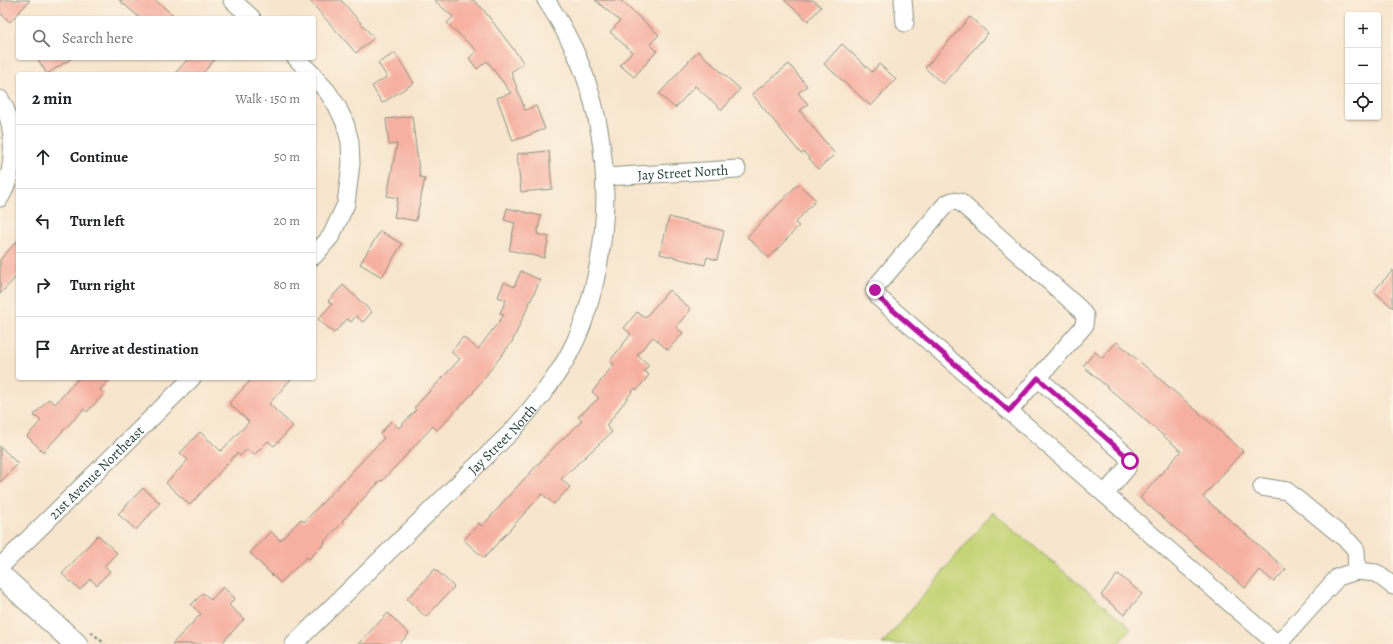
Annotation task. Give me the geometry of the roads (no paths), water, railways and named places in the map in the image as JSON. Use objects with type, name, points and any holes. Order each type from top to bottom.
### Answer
[{"type":"main road","points":[[0,575],[76,644]]},
{"type":"street","points":[[232,0],[250,16]]},
{"type":"street","name":"Jay Street North","points":[[294,644],[513,430],[540,399],[564,363],[575,343],[590,303],[600,261],[603,239],[605,177],[600,130],[585,78],[574,48],[546,0]]},
{"type":"street","points":[[903,0],[905,23]]},
{"type":"street","points":[[298,60],[310,72]]},
{"type":"street","points":[[316,79],[337,106],[346,123],[350,142],[351,164],[346,204],[331,236],[316,254]]},
{"type":"street","points":[[0,99],[5,106],[11,125],[13,145],[8,181],[0,198]]},
{"type":"street","name":"Jay Street North","points":[[605,177],[737,169]]},
{"type":"street","points":[[1009,411],[1084,326],[1085,316],[1079,308],[960,202],[952,201],[946,204],[879,283],[875,290],[879,298],[1009,411],[1278,644],[1338,577],[1357,571],[1376,573],[1393,586]]},
{"type":"street","points":[[1038,378],[1130,461],[1127,468],[1105,494]]},
{"type":"street","name":"21st Avenue Northeast","points":[[0,567],[190,380]]},
{"type":"street","points":[[1262,487],[1288,491],[1349,542],[1356,550],[1357,571]]}]
